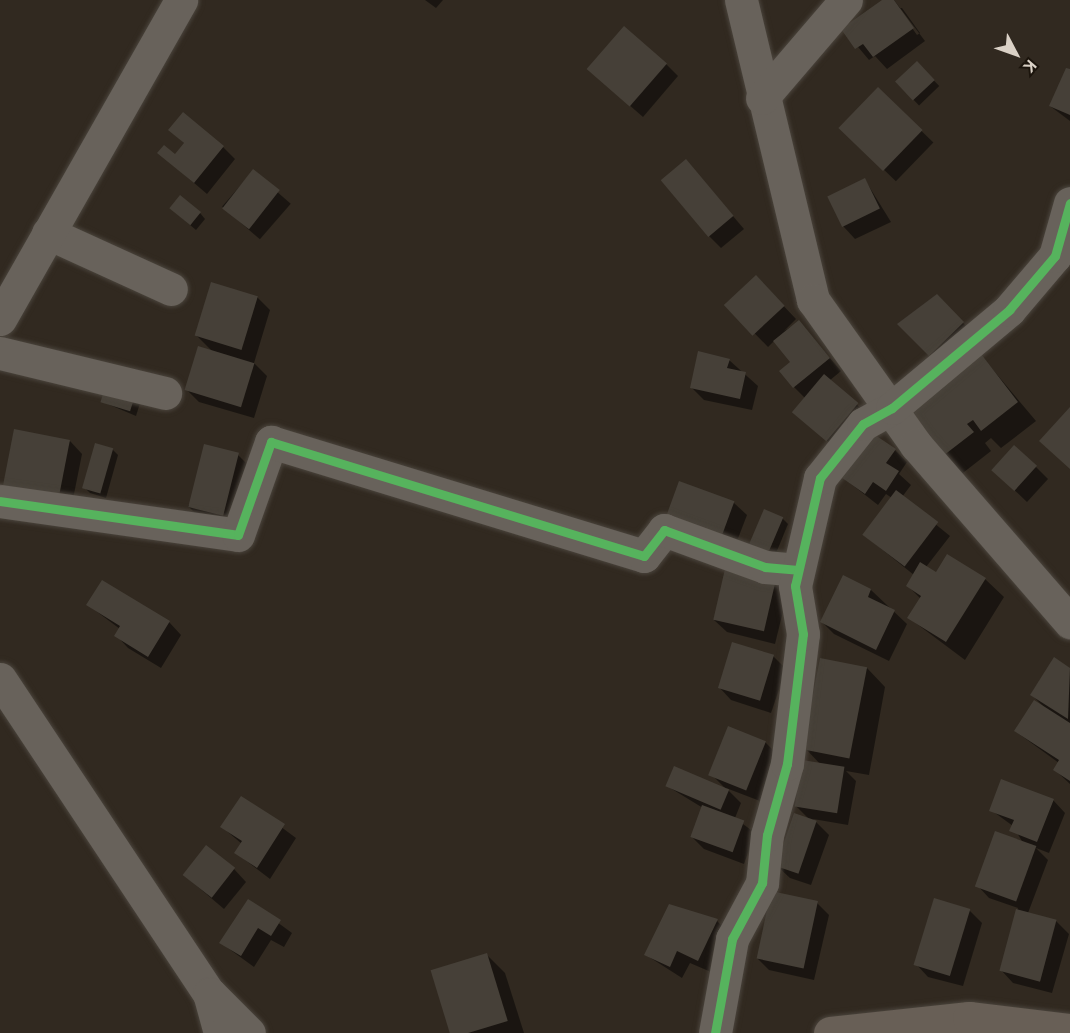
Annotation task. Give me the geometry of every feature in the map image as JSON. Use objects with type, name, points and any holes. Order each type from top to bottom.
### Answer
[{"type":"main road","points":[[830,1033],[969,1018],[1070,1030]]},
{"type":"street","points":[[0,319],[182,0]]},
{"type":"street","points":[[723,0],[762,98]]},
{"type":"street","points":[[741,0],[762,98],[813,300],[892,408],[916,445],[1070,622]]},
{"type":"street","points":[[762,98],[846,0]]},
{"type":"street","points":[[715,1033],[732,939],[762,883],[767,835],[797,711],[803,634],[795,586],[820,478],[863,424],[892,408],[1009,310],[1055,256],[1070,203]]},
{"type":"street","points":[[48,233],[171,289]]},
{"type":"street","points":[[0,353],[165,393]]},
{"type":"street","points":[[0,501],[237,536],[271,442],[644,556],[664,530],[765,567],[798,570]]},
{"type":"street","points":[[0,679],[209,993],[249,1033]]},
{"type":"street","points":[[209,993],[220,1033]]},
{"type":"building","points":[[882,0],[894,0],[914,28],[873,57],[863,44],[855,49],[841,29]]},
{"type":"building","points":[[624,26],[667,63],[630,106],[587,69]]},
{"type":"building","points":[[917,61],[935,80],[913,100],[895,81]]},
{"type":"building","points":[[1066,68],[1070,69],[1070,115],[1049,106]]},
{"type":"building","points":[[878,87],[923,130],[883,171],[838,128]]},
{"type":"building","points":[[183,112],[224,146],[194,183],[157,153],[164,145],[175,154],[184,143],[168,130]]},
{"type":"building","points":[[686,159],[734,216],[708,237],[661,180]]},
{"type":"building","points":[[253,169],[280,190],[249,229],[222,208]]},
{"type":"building","points":[[865,178],[880,209],[842,227],[827,196]]},
{"type":"building","points":[[180,195],[201,212],[190,225],[169,208]]},
{"type":"building","points":[[756,275],[785,306],[752,336],[724,305]]},
{"type":"building","points":[[211,282],[258,296],[241,350],[195,336]]},
{"type":"building","points":[[937,294],[964,322],[929,356],[897,324]]},
{"type":"building","points":[[799,320],[830,358],[793,388],[779,371],[790,362],[773,341]]},
{"type":"building","points":[[198,346],[254,363],[241,407],[185,390]]},
{"type":"building","points":[[978,350],[1018,402],[981,431],[973,420],[967,424],[974,432],[939,459],[901,411]]},
{"type":"building","points":[[698,351],[730,359],[727,368],[746,372],[740,399],[690,388]]},
{"type":"building","points":[[824,374],[858,403],[826,441],[792,412]]},
{"type":"building","points":[[106,384],[136,393],[130,411],[100,402]]},
{"type":"building","points":[[1070,407],[1070,469],[1039,441]]},
{"type":"building","points":[[14,429],[70,440],[58,502],[2,491]]},
{"type":"building","points":[[866,429],[896,449],[886,463],[899,471],[886,491],[873,482],[865,494],[835,473]]},
{"type":"building","points":[[95,443],[113,448],[100,493],[82,488]]},
{"type":"building","points":[[204,444],[239,453],[223,516],[188,507]]},
{"type":"building","points":[[1014,445],[1037,466],[1014,491],[991,470]]},
{"type":"building","points":[[679,481],[734,501],[720,542],[664,521]]},
{"type":"building","points":[[896,490],[938,522],[905,567],[862,535]]},
{"type":"building","points":[[764,509],[783,517],[766,558],[747,550]]},
{"type":"building","points":[[947,554],[986,578],[946,642],[907,618],[921,596],[906,586],[920,562],[936,572]]},
{"type":"building","points":[[725,569],[776,581],[764,631],[713,620]]},
{"type":"building","points":[[843,575],[871,589],[868,597],[895,610],[876,650],[820,622]]},
{"type":"building","points":[[102,580],[170,621],[148,657],[114,636],[120,626],[86,605]]},
{"type":"building","points":[[732,642],[774,655],[760,701],[718,688]]},
{"type":"building","points":[[1054,657],[1070,668],[1068,719],[1030,695]]},
{"type":"building","points":[[820,658],[867,667],[849,758],[802,749]]},
{"type":"building","points":[[1034,700],[1070,723],[1070,781],[1053,770],[1059,760],[1014,731]]},
{"type":"building","points":[[728,726],[766,741],[746,790],[708,775]]},
{"type":"building","points":[[802,760],[844,767],[837,813],[795,806]]},
{"type":"building","points":[[674,766],[729,789],[721,810],[665,786]]},
{"type":"building","points":[[1001,779],[1054,799],[1037,842],[1009,831],[1014,820],[989,811]]},
{"type":"building","points":[[241,796],[285,824],[257,868],[234,853],[242,841],[220,827]]},
{"type":"building","points":[[702,805],[744,820],[733,852],[690,837]]},
{"type":"building","points":[[794,813],[817,821],[798,874],[776,866]]},
{"type":"building","points":[[995,831],[1036,846],[1016,901],[975,886]]},
{"type":"building","points":[[206,845],[235,868],[212,898],[183,875]]},
{"type":"building","points":[[771,891],[818,901],[804,968],[757,958]]},
{"type":"building","points":[[934,898],[970,909],[950,976],[914,965]]},
{"type":"building","points":[[248,899],[281,920],[271,936],[258,928],[241,956],[219,943]]},
{"type":"building","points":[[669,904],[718,919],[698,961],[677,951],[670,967],[644,955]]},
{"type":"building","points":[[1016,909],[1057,920],[1040,982],[999,971]]},
{"type":"building","points":[[487,953],[508,1021],[468,1033],[450,1033],[431,970]]},
{"type":"cycle path","points":[[715,1033],[732,939],[762,883],[767,835],[787,764],[803,634],[795,586],[820,478],[863,424],[892,408],[1009,310],[1055,256],[1070,203]]},
{"type":"cycle path","points":[[0,501],[238,535],[271,442],[644,556],[664,530],[765,567],[798,570]]}]
